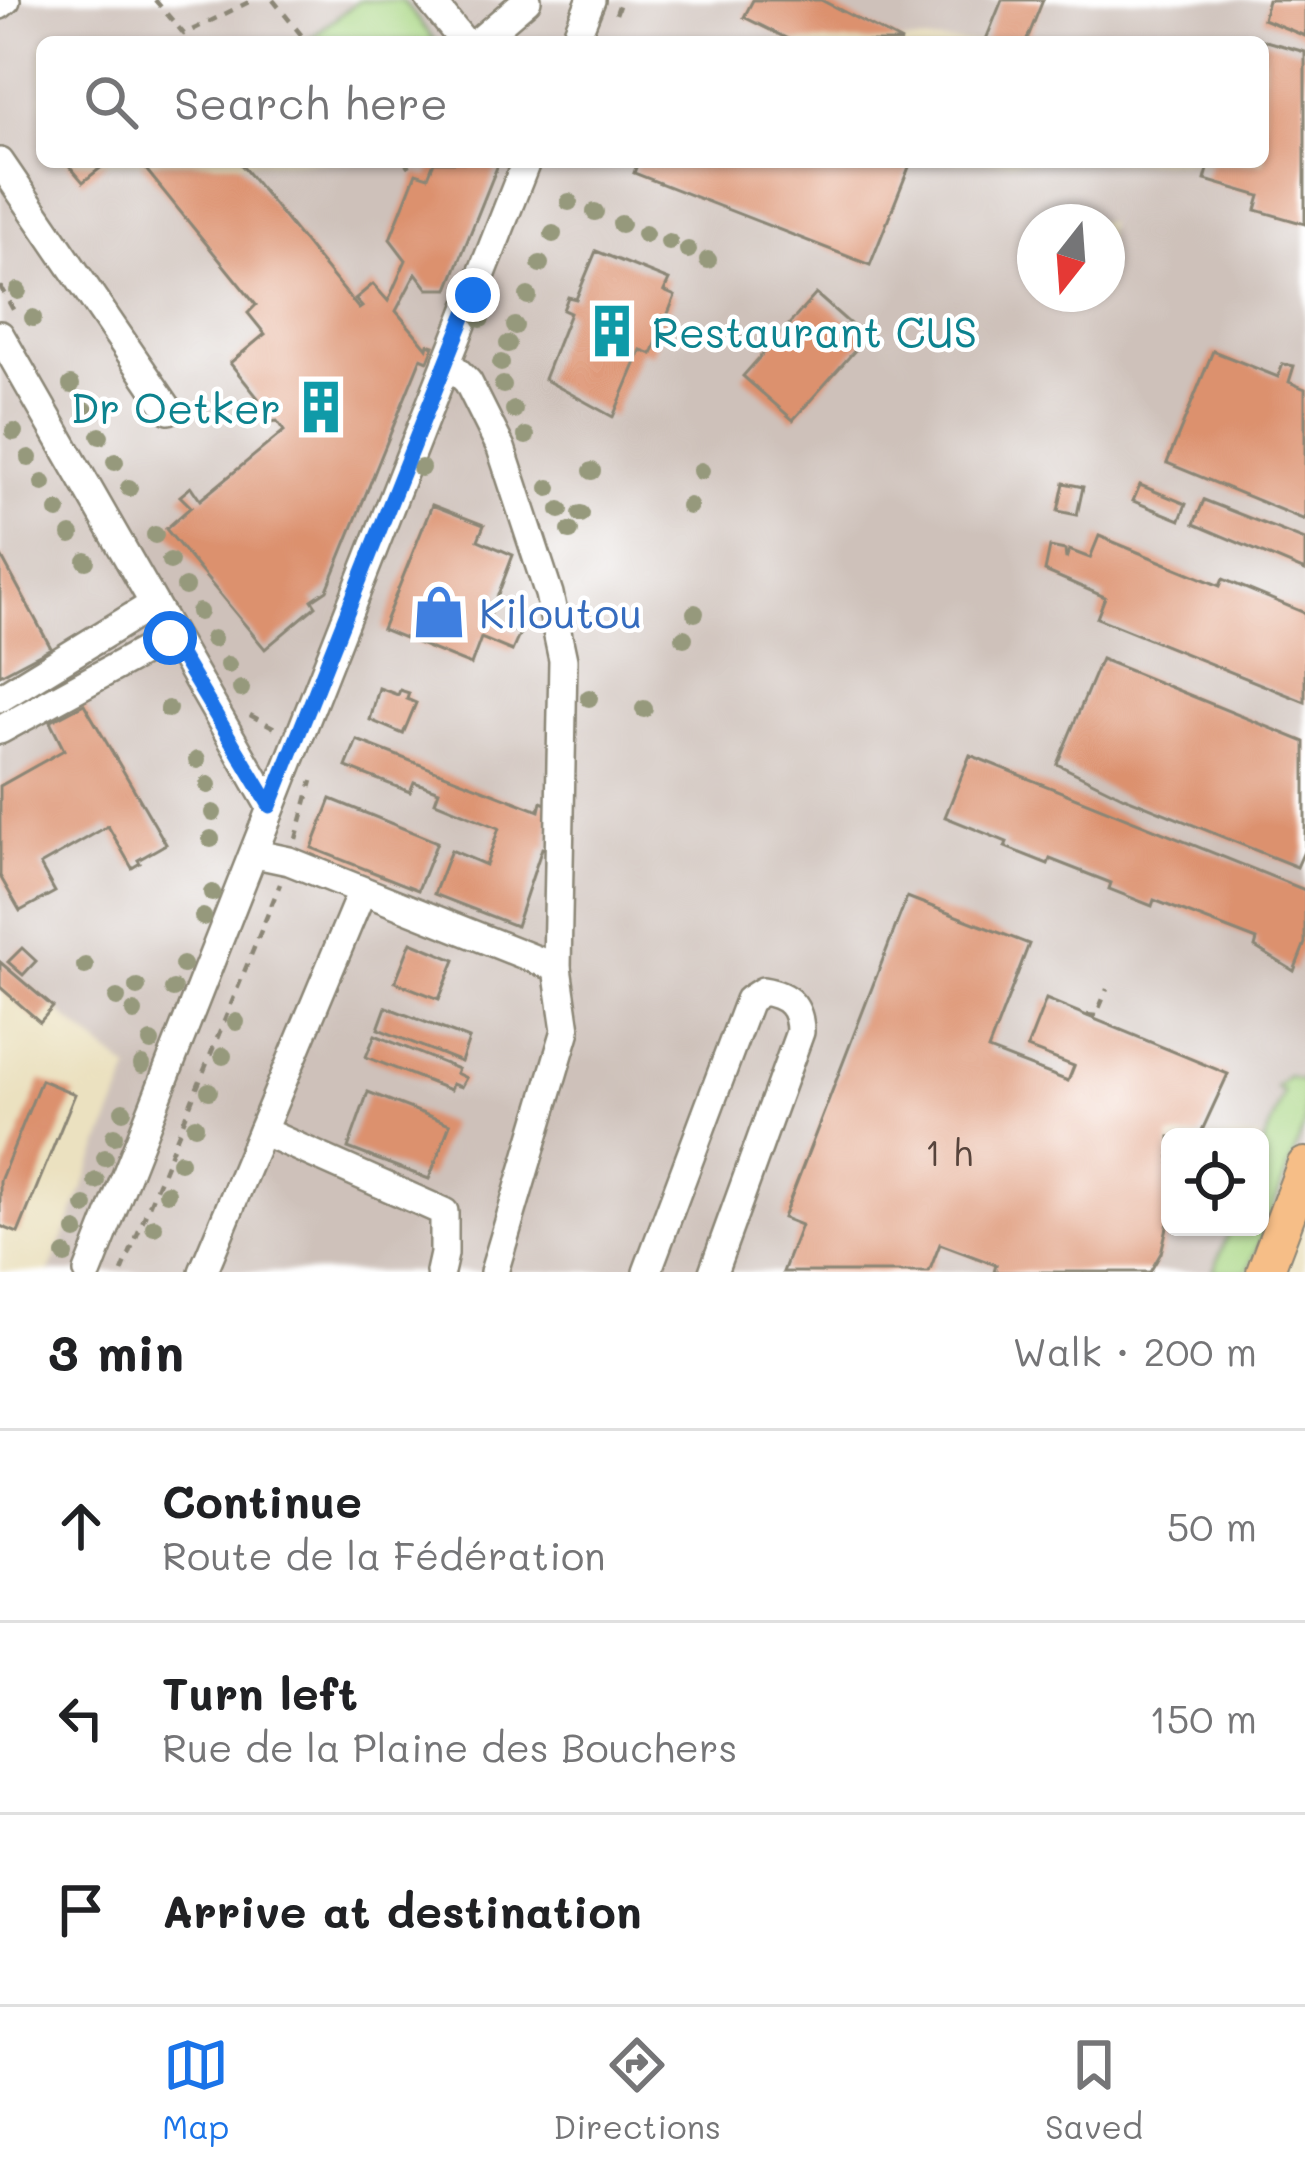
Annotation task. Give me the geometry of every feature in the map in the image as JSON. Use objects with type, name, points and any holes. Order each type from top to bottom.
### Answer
[{"type":"main road","points":[[1265,1272],[1305,1166]]},
{"type":"street","points":[[430,0],[459,36]]},
{"type":"street","points":[[485,36],[527,0]]},
{"type":"street","points":[[576,36],[591,0]]},
{"type":"street","points":[[0,162],[170,410]]},
{"type":"street","points":[[88,1272],[524,168]]},
{"type":"street","points":[[0,335],[270,806]]},
{"type":"street","points":[[447,361],[468,382],[501,448],[549,594],[563,660],[556,968],[566,1030],[494,1272]]},
{"type":"street","points":[[0,698],[152,605]]},
{"type":"street","points":[[0,730],[170,638]]},
{"type":"street","points":[[256,854],[289,861],[556,968]]},
{"type":"street","points":[[203,1272],[362,891]]},
{"type":"street","points":[[647,1272],[749,1000],[763,991],[778,994],[793,1003],[800,1016],[800,1032],[713,1272]]},
{"type":"street","points":[[262,1131],[444,1212],[445,1254],[440,1272]]},
{"type":"path","points":[[155,0],[184,34],[253,0]]},
{"type":"path","points":[[273,0],[303,36]]},
{"type":"path","points":[[122,1272],[289,861],[312,781]]},
{"type":"path","points":[[1089,1012],[1096,1016],[1107,989]]},
{"type":"shaded area","points":[[0,0],[1305,0],[1305,1213],[1282,1272],[49,1272],[130,1071],[0,962]]},
{"type":"green space","points":[[359,0],[402,0],[431,36],[314,36]]},
{"type":"green space","points":[[1288,1076],[1305,1082],[1305,1125],[1269,1218],[1269,1130],[1284,1092],[1276,1088]]},
{"type":"green space","points":[[1227,1236],[1262,1236],[1248,1272],[1213,1272]]},
{"type":"building","points":[[753,0],[821,0],[890,36],[782,36],[744,17]]},
{"type":"building","points":[[1002,0],[1043,0],[1028,36],[987,36]]},
{"type":"building","points":[[1268,0],[1305,0],[1305,36],[1263,19]]},
{"type":"building","points":[[1269,42],[1305,52],[1305,224],[1256,210],[1260,196],[1205,180],[1208,168],[1269,168]]},
{"type":"building","points":[[71,168],[100,168],[83,182]]},
{"type":"building","name":"Dr Oetker","points":[[145,168],[244,168],[359,309],[355,299],[373,284],[388,301],[406,260],[390,239],[416,173],[428,177],[432,168],[497,168],[448,289],[428,289],[416,273],[396,311],[427,348],[434,346],[428,361],[421,358],[327,590],[312,600],[316,606],[265,649],[166,529],[191,507],[180,496],[191,487],[200,500],[284,431],[277,421],[252,424],[251,413],[243,413],[241,401],[258,398],[230,363],[265,334],[248,313],[256,305]]},
{"type":"building","points":[[636,168],[909,168],[870,265],[634,173]]},
{"type":"building","name":"Restaurant CUS","points":[[596,251],[669,280],[664,291],[675,296],[652,354],[641,350],[613,417],[544,379],[570,313],[563,310],[568,297],[576,299]]},
{"type":"building","points":[[816,294],[866,338],[793,420],[743,376]]},
{"type":"building","points":[[1213,351],[1278,377],[1283,364],[1294,366],[1289,382],[1305,389],[1305,520],[1167,463]]},
{"type":"building","points":[[1064,483],[1083,487],[1077,515],[1058,511]]},
{"type":"building","points":[[1140,485],[1186,504],[1180,520],[1133,501]]},
{"type":"building","points":[[1204,500],[1305,540],[1305,571],[1194,524]]},
{"type":"building","points":[[432,505],[484,525],[478,540],[513,555],[488,621],[520,633],[512,651],[481,638],[471,665],[382,629]]},
{"type":"building","points":[[1099,536],[1220,586],[1223,579],[1305,613],[1305,702],[1097,618],[1105,597],[1045,571],[1050,547],[1065,550],[1066,559],[1069,550],[1090,558]]},
{"type":"building","points":[[0,554],[51,648],[0,675]]},
{"type":"building","points":[[1101,659],[1305,742],[1305,849],[1297,867],[1124,797],[1057,764]]},
{"type":"building","points":[[379,688],[398,695],[400,690],[409,693],[407,699],[416,703],[403,734],[370,720]]},
{"type":"building","points":[[84,704],[166,844],[132,868],[108,826],[40,865],[55,892],[20,911],[0,876],[0,786],[64,750],[50,722]]},
{"type":"building","points":[[357,740],[539,811],[541,802],[551,806],[546,849],[542,848],[516,926],[434,894],[451,850],[486,865],[499,828],[435,802],[439,791],[414,782],[410,792],[346,767]]},
{"type":"building","points":[[970,755],[1305,890],[1305,943],[1294,971],[1255,947],[1257,940],[1154,900],[1152,906],[1109,889],[1111,883],[1005,847],[1007,842],[945,817]]},
{"type":"building","points":[[331,799],[437,842],[418,890],[312,848]]},
{"type":"building","points":[[907,897],[1029,944],[988,1050],[1068,1081],[1074,1066],[1027,1048],[1046,999],[1228,1074],[1203,1128],[1161,1128],[1161,1236],[1165,1236],[1150,1272],[994,1272],[996,1265],[940,1244],[929,1272],[783,1272],[801,1225],[783,1218]]},
{"type":"building","points":[[411,942],[455,960],[439,999],[395,982]]},
{"type":"building","points":[[22,948],[36,961],[23,975],[8,962]]},
{"type":"building","points":[[0,962],[53,1007],[40,1022],[0,987]]},
{"type":"building","points":[[386,1007],[469,1039],[461,1062],[378,1029]]},
{"type":"building","points":[[375,1035],[458,1069],[456,1073],[466,1078],[461,1087],[452,1084],[450,1090],[366,1057]]},
{"type":"building","points":[[41,1080],[75,1094],[18,1233],[0,1226],[0,1181]]},
{"type":"building","points":[[368,1092],[450,1124],[429,1179],[348,1148]]},
{"type":"place","name":"Restaurant CUS","points":[[612,331]]},
{"type":"place","name":"Dr Oetker","points":[[321,407]]},
{"type":"place","name":"Kiloutou","points":[[439,612]]},
{"type":"route","points":[[170,638],[270,806],[473,295]]}]
